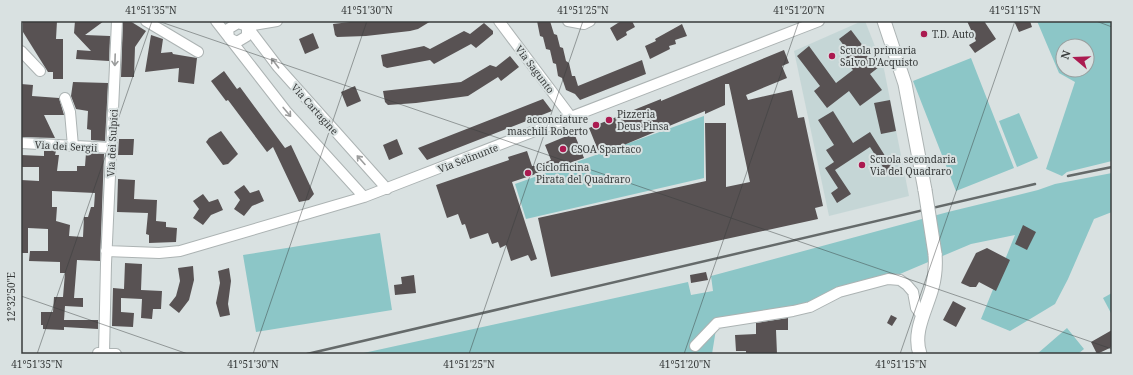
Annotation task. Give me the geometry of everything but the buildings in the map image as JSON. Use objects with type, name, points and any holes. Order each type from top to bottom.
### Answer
[{"type":"main road","points":[[884,21],[905,84],[925,190],[935,254],[933,282],[922,316],[918,344],[920,354]]},
{"type":"street","name":"Via dei Sulpici","points":[[100,353],[112,148],[117,21]]},
{"type":"street","points":[[146,21],[198,52]]},
{"type":"street","points":[[216,21],[286,111],[364,198]]},
{"type":"street","points":[[229,38],[228,29],[238,23],[277,21]]},
{"type":"street","name":"Via Sagunto","points":[[499,21],[571,118]]},
{"type":"street","points":[[568,21],[584,24],[590,21]]},
{"type":"street","name":"Via Selinunte","points":[[106,251],[159,254],[180,251],[364,198],[819,21]]},
{"type":"street","name":"Via Cartagine","points":[[245,23],[278,67],[387,189]]},
{"type":"street","points":[[21,51],[40,71]]},
{"type":"street","points":[[65,98],[70,112],[73,146]]},
{"type":"street","name":"Via dei Sergii","points":[[21,143],[112,148]]},
{"type":"street","points":[[695,346],[717,323],[794,311],[810,307],[839,292],[888,279],[900,280],[907,284],[913,292],[916,308],[922,316]]},
{"type":"street","points":[[100,353],[116,354]]},
{"type":"shaded area","points":[[865,21],[884,69],[909,196],[829,216],[794,51]]},
{"type":"shaded area","points":[[1037,21],[1112,21],[1112,161],[1067,172],[1062,176],[1046,169],[1075,82],[1068,78],[1095,78],[1095,38],[1055,38],[1055,64]]},
{"type":"shaded area","points":[[971,58],[1014,168],[956,191],[913,81]]},
{"type":"shaded area","points":[[1019,113],[1038,158],[1017,167],[999,121]]},
{"type":"shaded area","points":[[704,116],[704,178],[526,219],[515,184]]},
{"type":"shaded area","points":[[1112,173],[1112,212],[1094,219],[1068,279],[1055,304],[1010,331],[981,319],[1015,235],[971,244],[888,279],[810,307],[717,323],[712,354],[359,354],[688,282],[691,295],[713,291],[711,276],[948,212],[1038,190],[1055,184]]},
{"type":"shaded area","points":[[380,233],[392,310],[256,332],[243,255]]},
{"type":"shaded area","points":[[1112,293],[1112,315],[1103,298]]},
{"type":"shaded area","points":[[1067,328],[1084,349],[1078,354],[1037,354]]},
{"type":"railway","points":[[1068,176],[1112,167]]},
{"type":"railway","points":[[307,354],[1035,184]]},
{"type":"place","name":"T.D. Auto","points":[[924,34]]},
{"type":"place","name":"Scuola primaria Salvo D'Acquisto","points":[[832,56]]},
{"type":"place","name":"Pizzeria Deus Pinsa","points":[[609,120]]},
{"type":"place","name":"acconciature maschili Roberto","points":[[596,125]]},
{"type":"place","name":"CSOA Spartaco","points":[[563,149]]},
{"type":"place","name":"Scuola secondaria Via del Quadraro","points":[[862,165]]},
{"type":"place","name":"Ciclofficina Pirata del Quadraro","points":[[528,173]]}]
